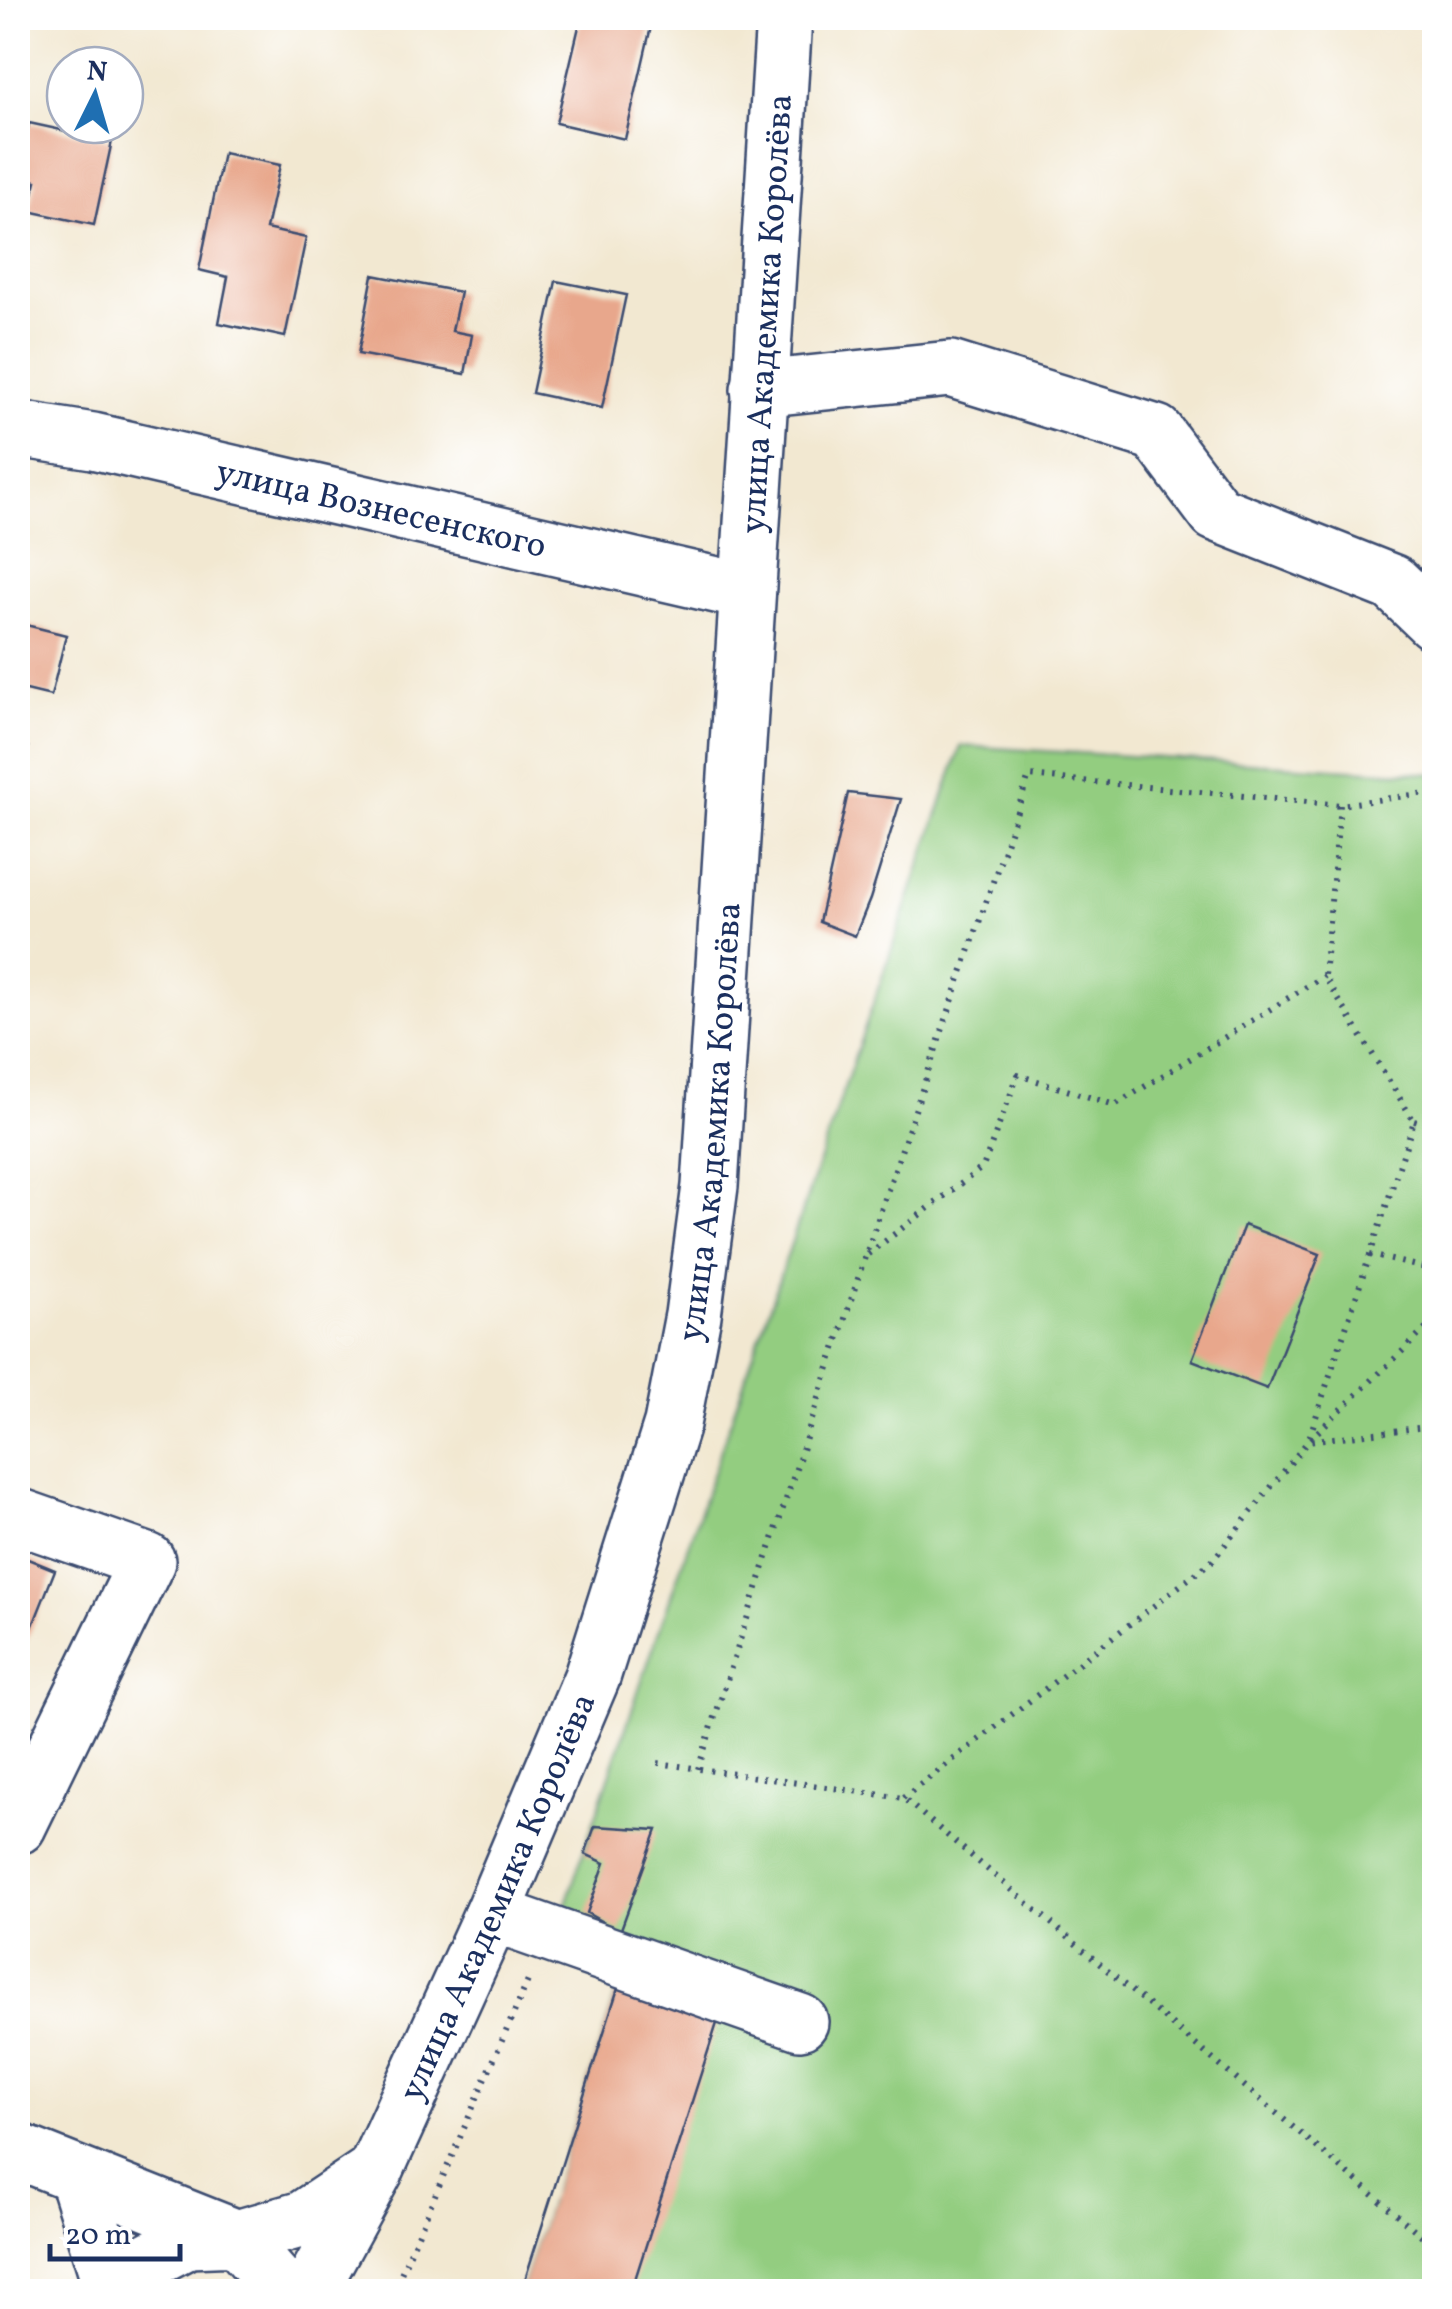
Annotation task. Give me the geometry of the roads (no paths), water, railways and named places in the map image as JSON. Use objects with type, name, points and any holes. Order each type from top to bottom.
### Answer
[{"type":"street","name":"улица Академика Королёва","points":[[310,2292],[376,2171],[492,1914],[592,1678],[672,1424],[693,1315],[710,1186],[784,18]]},
{"type":"street","points":[[759,389],[950,369],[1156,434],[1216,513],[1393,583],[1434,622]]},
{"type":"street","name":"улица Вознесенского","points":[[18,430],[112,446],[748,592]]},
{"type":"street","points":[[18,1516],[147,1561],[18,1826]]},
{"type":"street","points":[[492,1914],[800,2022]]},
{"type":"street","points":[[18,2151],[237,2238],[274,2279],[277,2292]]},
{"type":"street","points":[[76,2175],[113,2292],[146,2262],[188,2240],[237,2238],[303,2219],[376,2171]]}]
